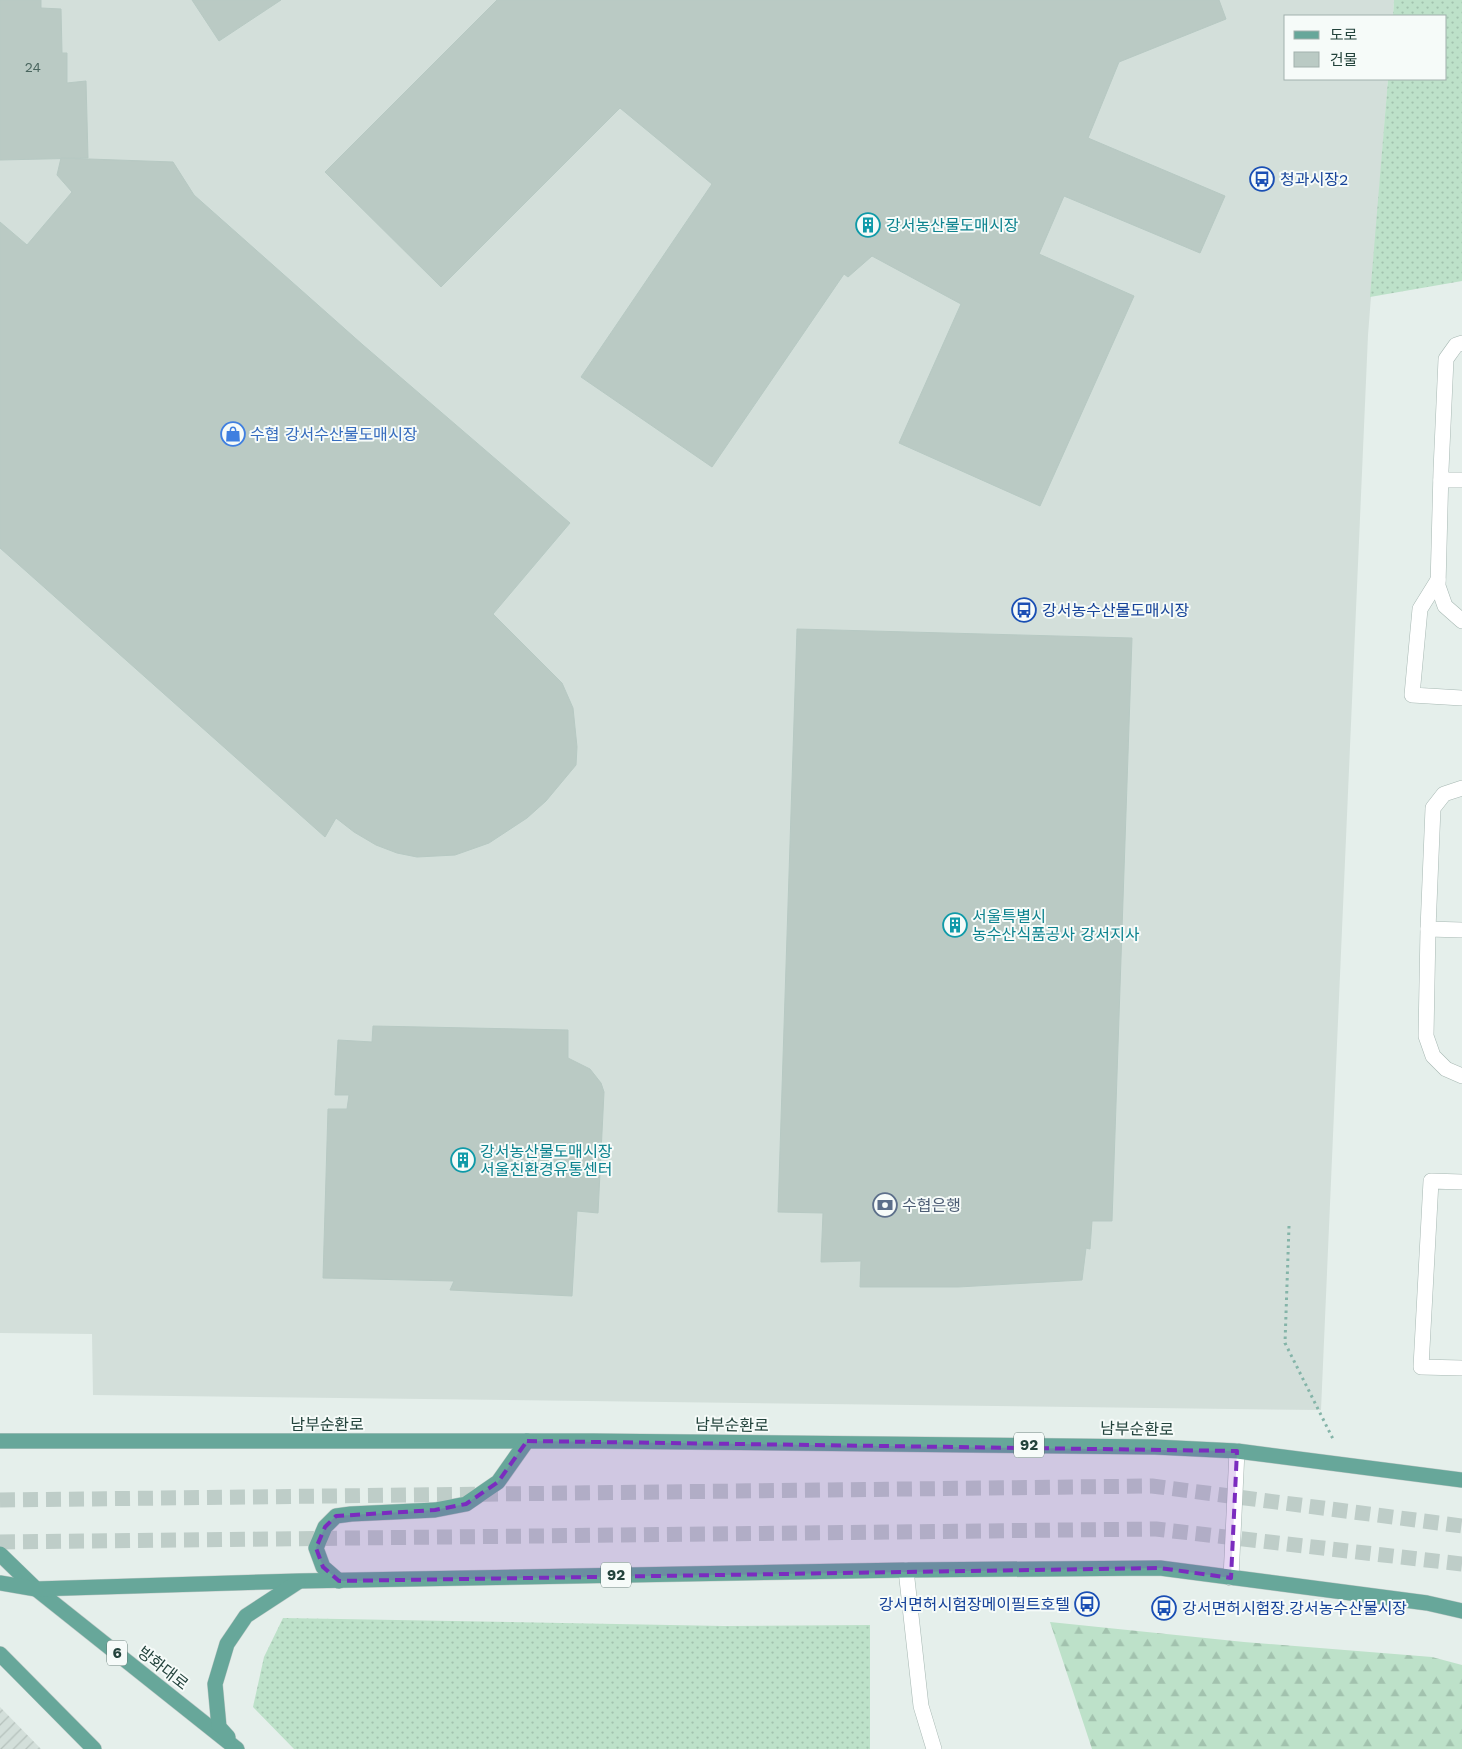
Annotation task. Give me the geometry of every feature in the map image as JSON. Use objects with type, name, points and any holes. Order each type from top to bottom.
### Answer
[{"type":"main road","name":"남부순환로","points":[[0,1440],[527,1441],[1155,1447],[1236,1451],[1462,1480]]},
{"type":"main road","points":[[340,1580],[323,1567],[316,1548],[325,1527],[336,1516],[435,1510],[466,1504],[498,1482],[527,1441]]},
{"type":"main road","name":"방화대로","points":[[0,1554],[36,1589],[238,1749]]},
{"type":"main road","name":"92","points":[[0,1584],[36,1589],[340,1580],[906,1570],[1160,1568],[1426,1603],[1462,1611]]},
{"type":"main road","points":[[238,1749],[219,1727],[215,1684],[227,1644],[246,1616],[300,1581]]},
{"type":"main road","points":[[0,1654],[94,1749]]},
{"type":"street","points":[[1462,343],[1456,345],[1446,359],[1438,580],[1438,586],[1445,606],[1462,621]]},
{"type":"street","points":[[1441,480],[1462,480]]},
{"type":"street","points":[[1438,580],[1420,609],[1412,695],[1462,698]]},
{"type":"street","points":[[1462,788],[1444,794],[1433,808],[1426,1036],[1433,1056],[1446,1069],[1462,1076]]},
{"type":"street","points":[[1428,929],[1462,930]]},
{"type":"street","points":[[1462,1182],[1431,1181],[1421,1367],[1462,1368]]},
{"type":"street","points":[[1231,1578],[1236,1451]]},
{"type":"street","points":[[906,1570],[921,1706],[934,1749]]},
{"type":"path","points":[[1289,1226],[1285,1343],[1333,1439],[1343,1440]]},
{"type":"highlighted area","points":[[527,1441],[1237,1451],[1231,1578],[1160,1568],[339,1581],[323,1567],[316,1548],[325,1527],[336,1516],[435,1510],[466,1504],[498,1482]]},
{"type":"shaded area","points":[[0,0],[1394,0],[1393,15],[1284,15],[1284,80],[1388,80],[1368,335],[1321,1410],[93,1395],[92,1334],[0,1333]]},
{"type":"shaded area","points":[[0,1707],[41,1749],[0,1749]]},
{"type":"green space","points":[[1394,0],[1462,0],[1462,281],[1370,297],[1388,80],[1447,80],[1447,15],[1393,15]]},
{"type":"green space","points":[[283,1618],[724,1626],[870,1625],[870,1749],[294,1749],[253,1707],[264,1657]]},
{"type":"green space","points":[[1050,1622],[1244,1642],[1432,1657],[1462,1665],[1462,1749],[1092,1749]]},
{"type":"building","points":[[0,0],[41,0],[41,8],[61,9],[62,53],[67,53],[67,83],[86,81],[88,158],[0,160]]},
{"type":"building","points":[[192,0],[281,0],[219,41]]},
{"type":"building","name":"강서농산물도매시장","points":[[497,0],[1219,0],[1226,19],[1119,62],[1088,138],[1225,196],[1200,253],[1064,196],[1039,254],[1134,296],[1040,506],[899,443],[961,304],[872,256],[848,277],[844,274],[712,467],[581,377],[712,184],[620,108],[441,287],[325,172]]},
{"type":"building","name":"수협 강서수산물도매시장","points":[[61,158],[173,162],[194,195],[363,345],[570,523],[493,614],[562,683],[573,708],[577,747],[576,765],[546,801],[527,818],[489,843],[455,855],[417,857],[397,853],[376,845],[354,832],[336,818],[325,837],[0,548],[0,222],[27,245],[72,192],[57,175]]},
{"type":"building","name":"서울특별시 농수산식품공사 강서지사","points":[[797,629],[1132,638],[1112,1221],[1092,1221],[1090,1249],[1086,1248],[1082,1280],[958,1287],[860,1287],[861,1261],[821,1262],[823,1213],[778,1212]]},
{"type":"building","name":"강서농산물도매시장 서울친환경유통센터","points":[[373,1026],[568,1030],[568,1058],[590,1069],[601,1083],[604,1092],[598,1213],[577,1211],[572,1296],[450,1290],[454,1281],[323,1278],[328,1109],[347,1109],[349,1095],[335,1095],[338,1040],[372,1042]]},
{"type":"tunnel","points":[[0,1500],[1152,1486],[1462,1526]]},
{"type":"tunnel","points":[[0,1542],[1156,1529],[1462,1564]]},
{"type":"place","name":"청과시장2","points":[[1262,179]]},
{"type":"place","name":"강서농산물도매시장","points":[[868,225]]},
{"type":"place","name":"수협 강서수산물도매시장","points":[[233,434]]},
{"type":"place","name":"강서농수산물도매시장","points":[[1024,610]]},
{"type":"place","name":"서울특별시 농수산식품공사 강서지사","points":[[955,925]]},
{"type":"place","name":"강서농산물도매시장 서울친환경유통센터","points":[[463,1160]]},
{"type":"place","name":"수협은행","points":[[885,1205]]},
{"type":"place","name":"강서면허시험장메이필트호텔","points":[[1087,1604]]},
{"type":"place","name":"강서면허시험장.강서농수산물시장","points":[[1164,1608]]}]
